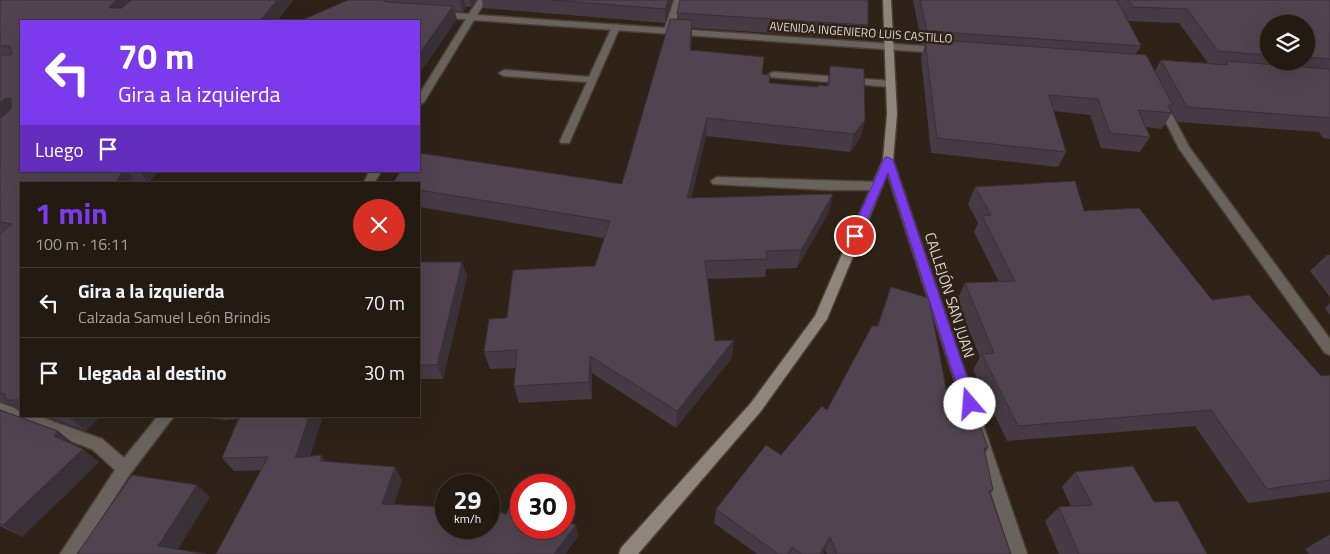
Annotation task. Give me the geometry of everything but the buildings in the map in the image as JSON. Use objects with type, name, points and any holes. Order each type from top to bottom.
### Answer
[{"type":"street","points":[[420,100],[482,0]]},
{"type":"street","points":[[669,30],[678,0]]},
{"type":"street","points":[[627,554],[756,407],[820,319],[888,160],[892,114],[887,0]]},
{"type":"street","name":"AVENIDA INGENIERO LUIS CASTILLO","points":[[435,15],[946,50]]},
{"type":"street","points":[[565,141],[616,27]]},
{"type":"street","points":[[504,73],[593,80]]},
{"type":"street","points":[[773,74],[891,84]]},
{"type":"street","points":[[1157,94],[1184,148],[1330,349]]},
{"type":"street","name":"CALLEJÓN SAN JUAN","points":[[888,160],[1019,554]]},
{"type":"street","points":[[717,181],[877,186]]},
{"type":"street","points":[[0,409],[20,416]]},
{"type":"street","points":[[22,417],[98,444],[124,469]]},
{"type":"street","points":[[68,554],[124,469],[166,417]]},
{"type":"route","points":[[855,236],[888,160],[970,404]]}]
